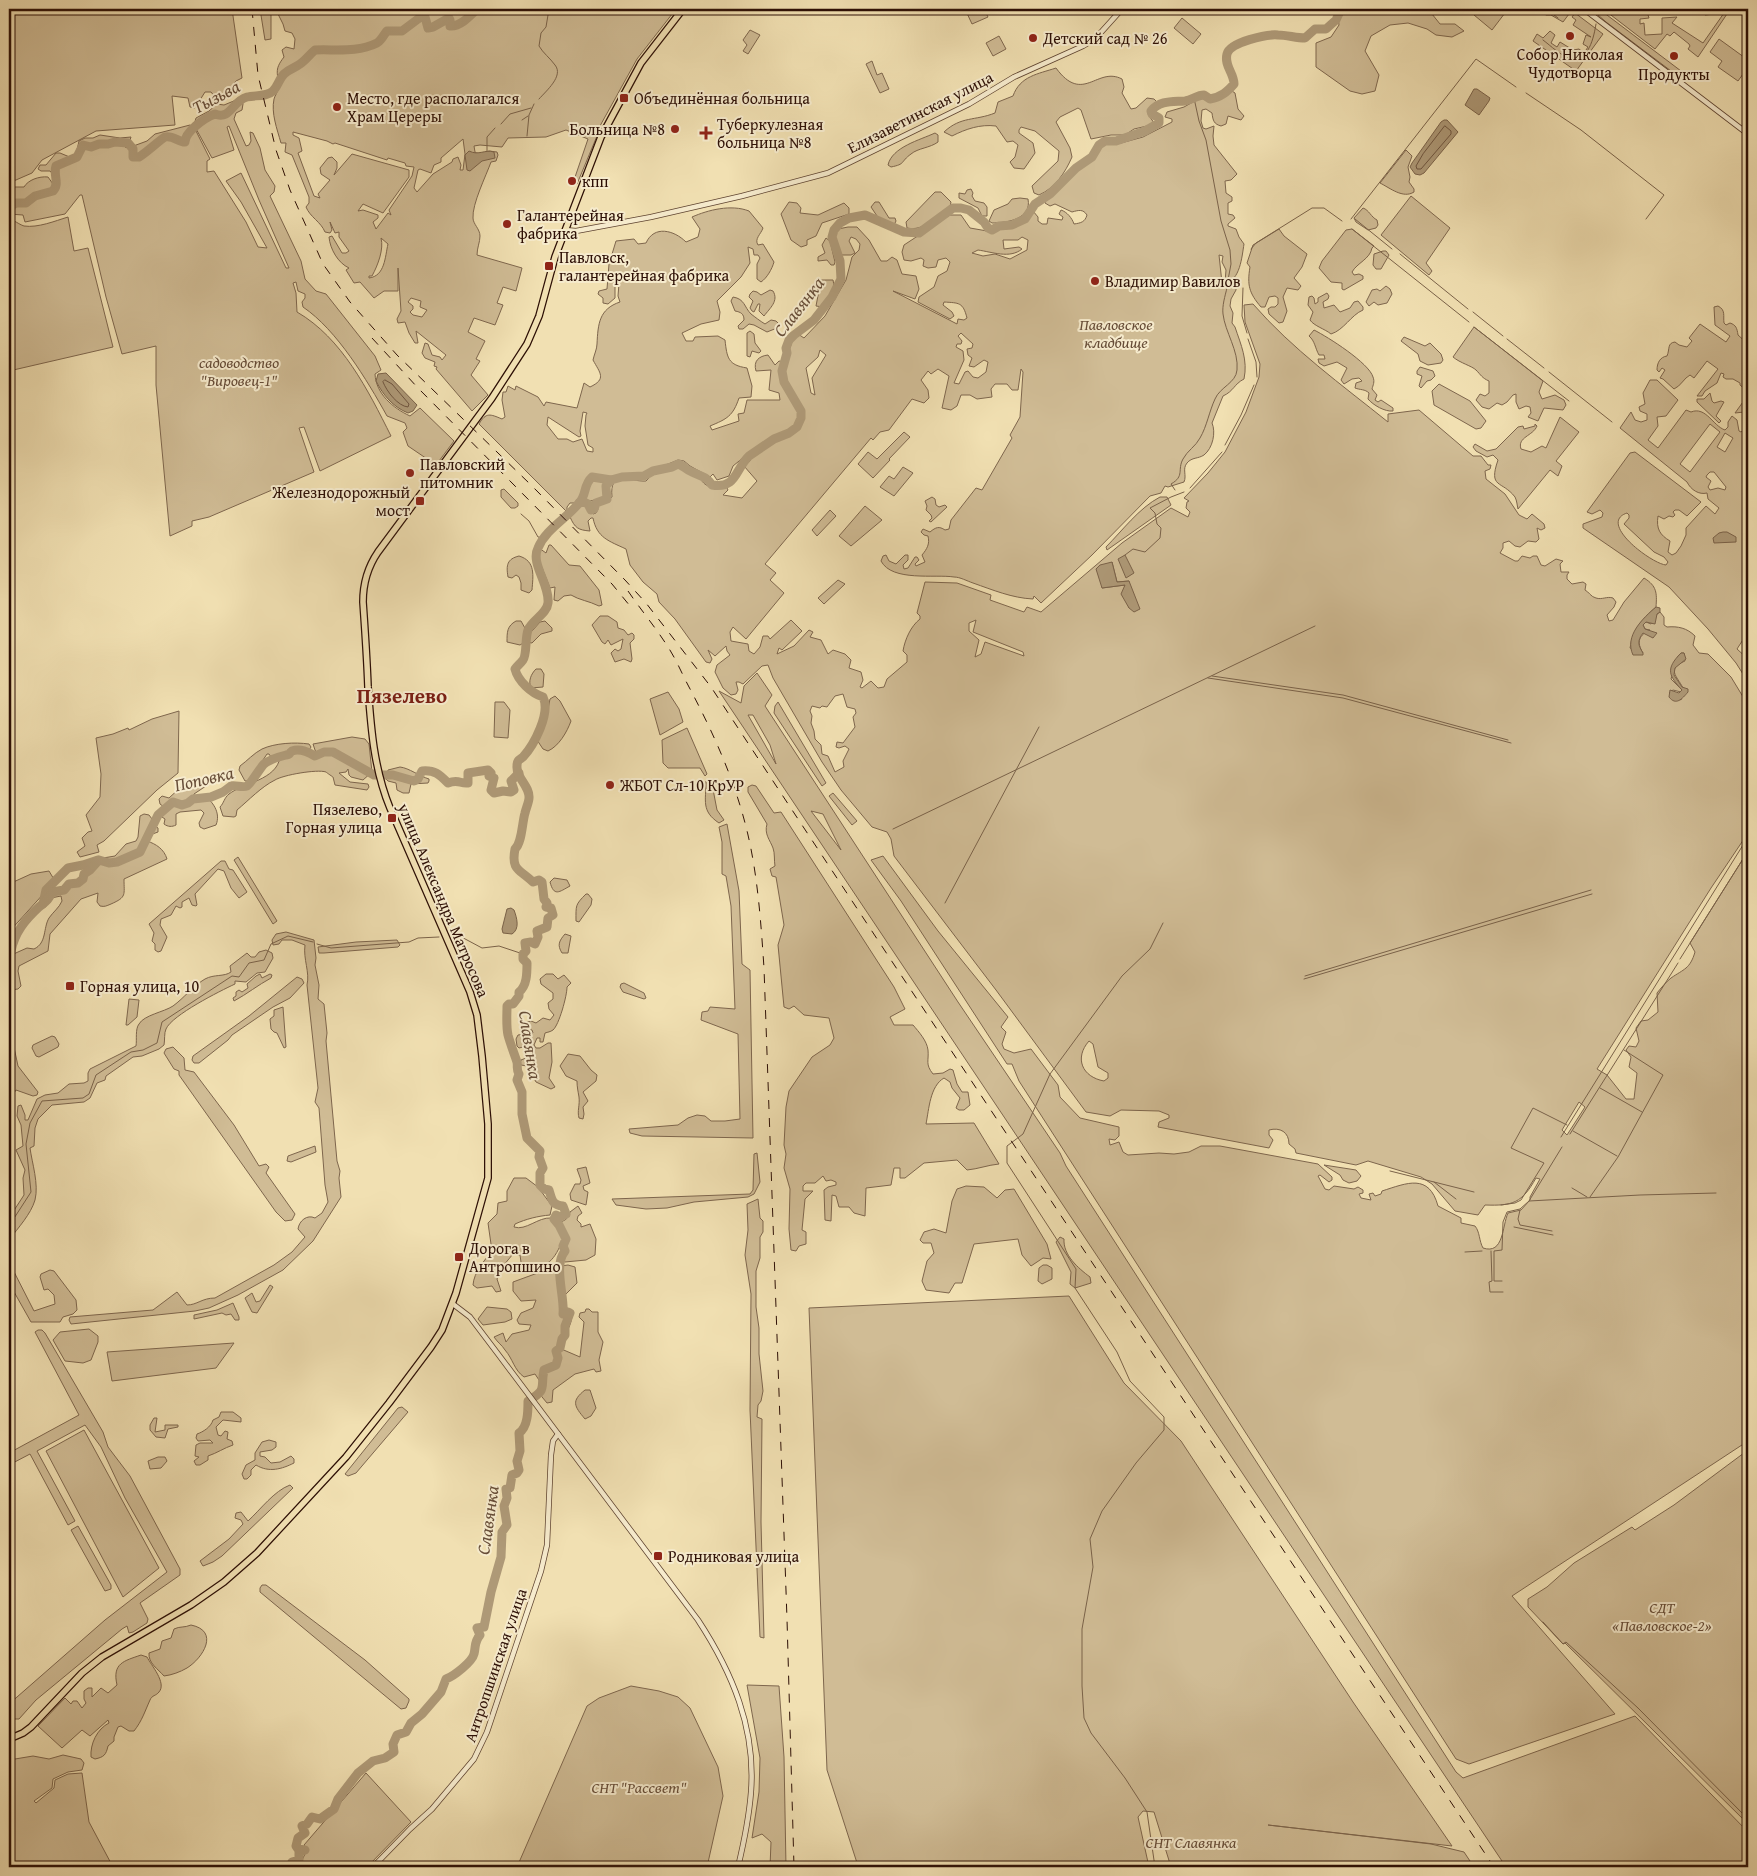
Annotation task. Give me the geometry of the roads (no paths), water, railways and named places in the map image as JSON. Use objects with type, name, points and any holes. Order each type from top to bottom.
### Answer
[{"type":"main road","name":"улица Александра Матросова","points":[[9,1740],[31,1727],[82,1673],[102,1657],[192,1605],[224,1582],[257,1553],[346,1457],[389,1403],[442,1330],[452,1304],[488,1178],[488,1124],[477,1015],[467,985],[390,808],[381,782],[372,736],[363,586],[367,570],[378,552],[497,392],[527,344],[534,330],[553,262],[601,137],[641,63],[683,9]]},
{"type":"street","name":"Елизаветинская улица","points":[[565,230],[576,231],[651,217],[742,196],[828,173],[969,104],[1020,74],[1083,46],[1094,39],[1122,9]]},
{"type":"street","points":[[1584,9],[1748,134]]},
{"type":"street","points":[[452,1304],[470,1317],[698,1620],[722,1657],[732,1680],[745,1723],[751,1765],[749,1815],[738,1867]]},
{"type":"street","name":"Антропшинская улица","points":[[373,1867],[452,1787],[474,1759],[487,1732],[541,1571],[547,1544],[551,1454],[553,1441],[558,1434]]},
{"type":"water","points":[[1474,89],[1490,98],[1479,115],[1465,105]]},
{"type":"water","points":[[1444,120],[1447,120],[1458,132],[1424,173],[1420,175],[1415,174],[1410,167],[1412,163]]},
{"type":"water","points":[[469,151],[476,153],[494,152],[495,158],[482,161],[470,171],[467,170],[465,155]]},
{"type":"water","points":[[386,373],[417,405],[413,411],[408,413],[398,407],[382,391],[376,381],[378,374]]},
{"type":"water","points":[[1723,532],[1736,537],[1736,542],[1714,543],[1713,538]]},
{"type":"water","points":[[1125,555],[1134,573],[1126,578],[1118,559]]},
{"type":"water","points":[[1112,562],[1117,582],[1129,581],[1140,609],[1134,612],[1129,608],[1121,594],[1125,585],[1102,588],[1096,569],[1100,565]]},
{"type":"water","points":[[1656,607],[1660,608],[1660,612],[1657,614],[1655,624],[1646,622],[1643,625],[1645,629],[1657,633],[1653,638],[1643,633],[1639,643],[1643,655],[1633,655],[1631,641],[1633,634],[1646,616]]},
{"type":"water","points":[[1681,653],[1684,653],[1686,659],[1675,668],[1674,675],[1682,687],[1688,689],[1688,692],[1681,699],[1674,701],[1669,697],[1670,690],[1679,693],[1682,690],[1674,681],[1671,668]]},
{"type":"water","points":[[511,908],[516,916],[516,929],[512,934],[503,933],[502,929],[507,909]]},
{"type":"waterway","name":"Тызьва","points":[[9,207],[16,203],[26,203],[35,196],[53,191],[56,185],[56,166],[77,157],[83,145],[91,147],[115,142],[128,143],[133,149],[133,157],[139,157],[165,137],[185,142],[188,134],[206,119],[215,114],[225,114],[242,99],[270,93],[275,89],[284,74],[302,62],[315,50],[346,50],[369,46],[379,42],[387,31],[402,31],[422,16],[425,17],[428,28],[449,18],[450,26],[454,26],[465,21],[477,9]]},
{"type":"waterway","points":[[539,99],[553,83],[557,74],[555,65],[539,46],[541,33],[546,27],[549,9]]},
{"type":"waterway","name":"Славянка","points":[[290,1867],[292,1862],[299,1860],[299,1852],[305,1850],[298,1849],[296,1846],[298,1838],[305,1833],[302,1826],[307,1824],[312,1817],[320,1819],[334,1809],[338,1799],[358,1773],[373,1761],[385,1758],[394,1752],[393,1744],[397,1735],[406,1732],[411,1723],[422,1714],[441,1692],[446,1679],[462,1668],[473,1657],[476,1642],[480,1635],[477,1628],[484,1627],[501,1557],[502,1532],[507,1525],[504,1506],[507,1498],[506,1489],[510,1488],[512,1475],[519,1470],[517,1461],[520,1451],[519,1433],[526,1423],[528,1401],[541,1391],[544,1370],[556,1365],[558,1358],[556,1351],[560,1348],[565,1335],[565,1326],[570,1313],[563,1314],[560,1273],[560,1264],[565,1251],[563,1246],[566,1239],[554,1219],[556,1215],[560,1217],[566,1214],[563,1206],[553,1201],[549,1190],[544,1189],[540,1185],[540,1173],[543,1168],[539,1157],[540,1151],[527,1138],[522,1114],[522,1092],[517,1080],[519,1074],[517,1062],[508,1035],[507,1024],[507,1006],[513,1004],[519,996],[519,992],[524,986],[526,979],[527,963],[523,959],[523,954],[526,951],[525,943],[531,942],[535,944],[538,937],[537,931],[547,927],[548,918],[553,915],[551,908],[546,907],[547,903],[544,899],[542,882],[539,880],[533,882],[517,869],[514,861],[515,849],[520,838],[529,798],[529,794],[517,770],[517,762],[527,752],[536,737],[545,711],[543,697],[534,693],[526,686],[519,678],[515,669],[524,658],[528,630],[545,610],[548,603],[548,596],[536,560],[538,548],[546,535],[579,503],[584,502],[588,504],[591,510],[594,509],[596,503],[607,499],[606,486],[611,480],[622,477],[644,476],[653,471],[678,464],[705,478],[712,485],[726,484],[735,477],[749,456],[774,439],[789,433],[797,427],[801,418],[801,411],[784,382],[782,371],[787,353],[786,348],[789,340],[814,320],[832,297],[841,279],[840,261],[832,237],[834,230],[840,223],[849,218],[865,215],[904,232],[919,233],[953,208],[961,208],[969,210],[992,230],[999,226],[1012,225],[1025,219],[1035,204],[1050,194],[1076,168],[1092,157],[1099,145],[1105,141],[1116,141],[1145,131],[1159,123],[1159,118],[1152,114],[1151,111],[1158,105],[1188,100],[1201,95],[1210,99],[1226,92],[1234,84],[1226,58],[1227,54],[1235,46],[1258,37],[1273,35],[1305,38],[1315,29],[1326,29],[1336,20],[1341,9]]},
{"type":"waterway","points":[[1540,9],[1547,14],[1549,11],[1558,18]]},
{"type":"waterway","points":[[1543,40],[1563,55],[1576,58],[1586,53],[1594,35],[1596,24]]},
{"type":"waterway","points":[[1351,219],[1476,59],[1516,87]]},
{"type":"waterway","points":[[1526,93],[1581,130],[1664,195],[1646,219]]},
{"type":"waterway","points":[[1194,98],[1199,121],[1206,140],[1221,221],[1230,250],[1231,264],[1228,280]]},
{"type":"waterway","points":[[527,136],[529,115],[534,104]]},
{"type":"waterway","points":[[501,124],[510,114],[531,108]]},
{"type":"waterway","points":[[522,120],[528,116]]},
{"type":"waterway","points":[[487,151],[487,137],[495,128]]},
{"type":"waterway","points":[[1251,249],[1256,243],[1312,208],[1324,208],[1342,221]]},
{"type":"waterway","points":[[1355,219],[1392,249]]},
{"type":"waterway","points":[[1352,229],[1469,322]]},
{"type":"waterway","points":[[1400,254],[1468,309]]},
{"type":"waterway","points":[[1175,490],[1171,484],[1178,478],[1183,459],[1200,438],[1217,395],[1231,382],[1236,374],[1236,356],[1223,314],[1223,304],[1227,288]]},
{"type":"waterway","points":[[1243,288],[1242,316],[1247,333]]},
{"type":"waterway","points":[[1473,312],[1503,336]]},
{"type":"waterway","points":[[1474,327],[1569,401]]},
{"type":"waterway","points":[[1248,339],[1256,362],[1257,377]]},
{"type":"waterway","points":[[1507,339],[1544,368]]},
{"type":"waterway","points":[[1549,372],[1612,422]]},
{"type":"waterway","points":[[1225,445],[1254,385]]},
{"type":"waterway","points":[[1190,488],[1222,452]]},
{"type":"waterway","points":[[579,503],[587,483],[592,477],[611,480]]},
{"type":"waterway","points":[[1125,555],[1133,549],[1145,552],[1160,538],[1161,528],[1157,524],[1155,513],[1150,508],[1184,492]]},
{"type":"waterway","points":[[521,514],[529,521],[538,537],[544,538]]},
{"type":"waterway","points":[[893,829],[1315,626]]},
{"type":"waterway","points":[[1212,676],[1343,695],[1508,740]]},
{"type":"waterway","points":[[1208,678],[1343,698],[1511,743]]},
{"type":"waterway","points":[[945,903],[1039,727]]},
{"type":"waterway","name":"Поповка","points":[[9,951],[11,951],[21,927],[48,899],[52,892],[64,890],[69,884],[78,883],[83,879],[84,874],[99,860],[109,863],[117,862],[140,852],[158,815],[173,802],[182,805],[193,799],[211,797],[231,786],[247,786],[264,764],[292,751],[301,750],[315,756],[324,752],[333,752],[374,775],[393,775],[414,781],[418,779],[422,771],[430,771],[436,773],[448,783],[455,781],[468,783],[468,773],[488,770],[491,773],[489,776],[494,778],[491,790],[494,793],[511,792],[514,790],[511,781],[519,773]]},
{"type":"waterway","points":[[1561,1137],[1748,837]]},
{"type":"waterway","points":[[1680,959],[1748,851]]},
{"type":"waterway","points":[[43,904],[46,890],[68,868],[98,860]]},
{"type":"waterway","points":[[1305,976],[1591,890]]},
{"type":"waterway","points":[[1304,979],[1592,894]]},
{"type":"waterway","points":[[1155,1867],[1147,1812],[1125,1778],[1091,1733],[1084,1718],[1082,1629],[1093,1567],[1090,1539],[1102,1511],[1136,1463],[1164,1430],[1164,1417],[1130,1381],[1117,1352],[1075,1288],[1076,1269],[1007,1163],[1007,1146],[1023,1134],[1050,1074],[1122,976],[1150,949],[1163,923]]},
{"type":"waterway","points":[[454,933],[482,948],[499,946],[523,954]]},
{"type":"waterway","points":[[9,1226],[31,1192],[26,1144],[30,1123],[42,1101],[83,1098],[89,1094],[96,1075],[131,1052],[143,1050],[157,1043],[162,1022],[232,976],[239,977],[249,963],[264,960],[271,944],[288,936],[313,942]]},
{"type":"waterway","points":[[317,944],[331,948],[409,942],[418,938],[439,937]]},
{"type":"waterway","points":[[1570,1134],[1678,963]]},
{"type":"waterway","points":[[1590,1197],[1618,1157],[1663,1075],[1624,1050]]},
{"type":"waterway","points":[[1600,1088],[1642,1112]]},
{"type":"waterway","points":[[1501,1205],[1521,1200],[1544,1163],[1511,1148],[1533,1108],[1567,1125]]},
{"type":"waterway","points":[[1573,1131],[1617,1156]]},
{"type":"waterway","points":[[1529,1201],[1562,1147]]},
{"type":"waterway","points":[[1390,1171],[1474,1192]]},
{"type":"waterway","points":[[1434,1182],[1456,1199]]},
{"type":"waterway","points":[[1572,1188],[1587,1197]]},
{"type":"waterway","points":[[1502,1281],[1494,1281],[1494,1251],[1502,1250],[1503,1222],[1507,1212],[1520,1209],[1529,1201],[1716,1193]]},
{"type":"waterway","points":[[1520,1210],[1518,1219],[1520,1225],[1552,1231]]},
{"type":"waterway","points":[[1514,1227],[1553,1235]]},
{"type":"waterway","points":[[1465,1252],[1482,1251]]},
{"type":"waterway","points":[[1491,1251],[1492,1281],[1489,1282],[1490,1292],[1503,1292]]},
{"type":"waterway","points":[[1543,1622],[1563,1644],[1566,1642],[1638,1708],[1748,1819]]},
{"type":"railway","points":[[252,9],[258,75],[276,150],[290,190],[323,264],[350,302],[397,355],[531,485],[625,580],[646,603],[711,687],[1494,1867]]},
{"type":"railway","points":[[372,338],[418,388],[612,584],[630,606]]},
{"type":"railway","points":[[628,591],[671,652],[715,741],[731,778],[743,816],[757,884],[764,968],[794,1867]]},
{"type":"place","name":"Собор Николая Чудотворца","points":[[1570,36]]},
{"type":"place","name":"Детский сад № 26","points":[[1033,38]]},
{"type":"place","name":"Продукты","points":[[1674,56]]},
{"type":"place","name":"Объединённая больница","points":[[624,98]]},
{"type":"place","name":"Место, где располагался Храм Цереры","points":[[337,107]]},
{"type":"place","name":"Больница №8","points":[[675,129]]},
{"type":"place","name":"Туберкулезная больница №8","points":[[706,133]]},
{"type":"place","name":"кпп","points":[[572,181]]},
{"type":"place","name":"Галантерейная фабрика","points":[[507,224]]},
{"type":"place","name":"Павловск, галантерейная фабрика","points":[[549,266]]},
{"type":"place","name":"Владимир Вавилов","points":[[1095,281]]},
{"type":"place","name":"Павловский питомник","points":[[410,473]]},
{"type":"place","name":"Железнодорожный мост","points":[[420,501]]},
{"type":"place","name":"ЖБОТ Сл-10 КрУР","points":[[610,785]]},
{"type":"place","name":"Пязелево, Горная улица","points":[[392,818]]},
{"type":"place","name":"Горная улица, 10","points":[[70,986]]},
{"type":"place","name":"Дорога в Антропшино","points":[[459,1257]]},
{"type":"place","name":"Родниковая улица","points":[[658,1556]]},
{"type":"district","name":"Пязелево","points":[[402,696]]},
{"type":"park label","name":"Павловское кладбище","points":[[1116,333]]},
{"type":"park label","name":"садоводство \"Вировец-1\"","points":[[239,371]]},
{"type":"park label","name":"СДТ «Павловское-2»","points":[[1662,1616]]},
{"type":"park label","name":"СНТ \"Рассвет\"","points":[[639,1787]]},
{"type":"park label","name":"СНТ Славянка","points":[[1191,1842]]}]
